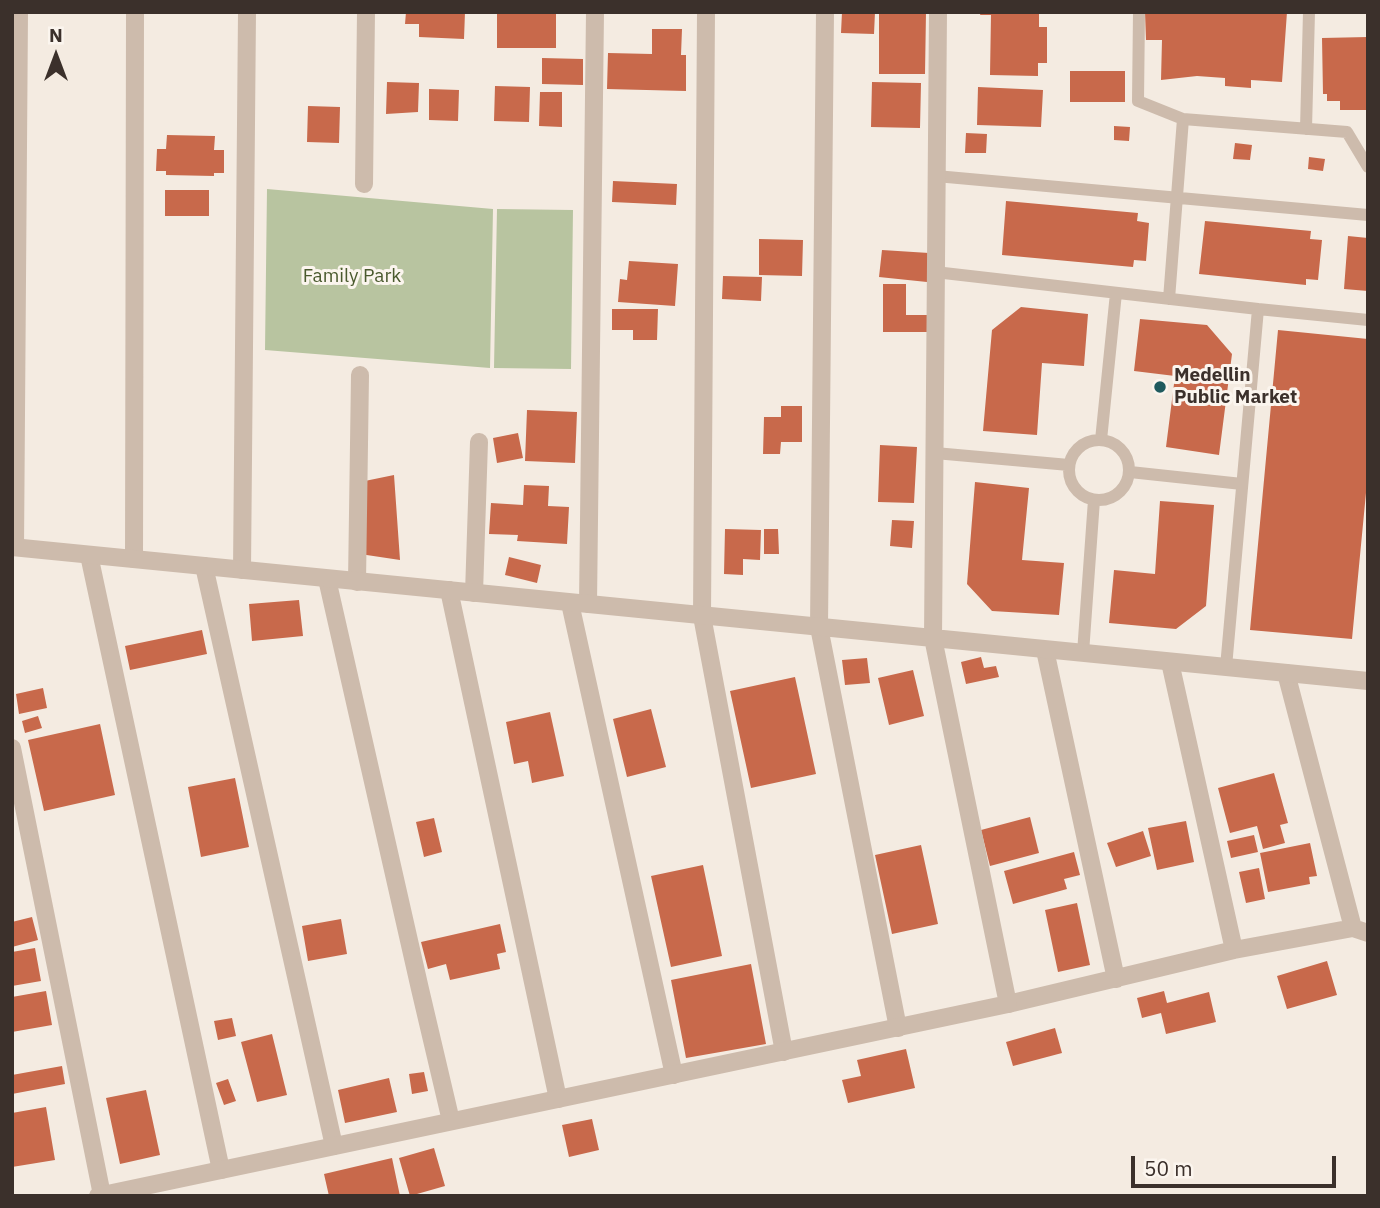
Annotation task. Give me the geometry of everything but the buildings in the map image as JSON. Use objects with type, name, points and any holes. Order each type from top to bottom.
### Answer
[{"type":"street","points":[[19,12],[13,547],[1368,681]]},
{"type":"street","points":[[134,559],[135,12]]},
{"type":"street","points":[[242,570],[247,12]]},
{"type":"street","points":[[364,184],[366,12]]},
{"type":"street","points":[[595,12],[579,603],[674,1075]]},
{"type":"street","points":[[706,12],[702,616],[784,1052]]},
{"type":"street","points":[[825,12],[819,627],[898,1028]]},
{"type":"street","points":[[937,12],[933,638],[1008,1004]]},
{"type":"street","points":[[357,582],[360,375]]},
{"type":"street","points":[[474,593],[479,442]]},
{"type":"street","points":[[89,555],[221,1170]]},
{"type":"street","points":[[204,566],[334,1146]]},
{"type":"street","points":[[327,579],[451,1121]]},
{"type":"street","points":[[449,590],[558,1099]]},
{"type":"street","points":[[1045,650],[1116,979]]},
{"type":"street","points":[[1170,662],[1234,950]]},
{"type":"street","points":[[12,748],[99,1195],[898,1028],[1234,950],[1360,931],[1286,673]]},
{"type":"lane","points":[[1139,12],[1138,101],[1183,119],[1347,132],[1368,167]]},
{"type":"lane","points":[[1306,129],[1309,12]]},
{"type":"lane","points":[[1169,299],[1183,119]]},
{"type":"lane","points":[[936,176],[1368,215]]},
{"type":"lane","points":[[936,272],[1368,320]]},
{"type":"lane","points":[[1101,440],[1116,293]]},
{"type":"lane","points":[[1226,667],[1258,309]]},
{"type":"lane","points":[[1101,440],[1122,450],[1128,460],[1130,472],[1125,488],[1111,498],[1094,500],[1083,496],[1074,488],[1069,477],[1069,465],[1075,452],[1086,443],[1101,440]]},
{"type":"lane","points":[[935,453],[1069,465]]},
{"type":"lane","points":[[1130,472],[1242,484]]},
{"type":"lane","points":[[1083,653],[1094,500]]},
{"type":"green space","name":"Family Park","points":[[267,189],[493,209],[490,368],[265,350]]},
{"type":"green space","points":[[497,209],[573,210],[571,369],[494,368]]},
{"type":"place","name":"Medellin Public Market","points":[[1160,387]]}]
